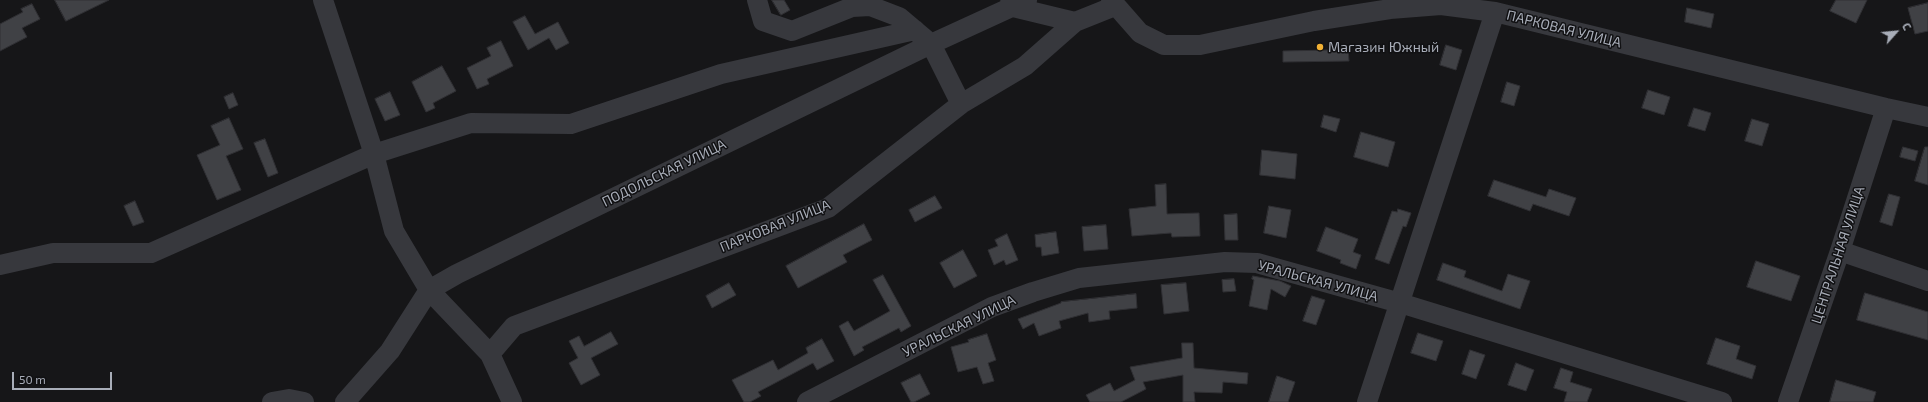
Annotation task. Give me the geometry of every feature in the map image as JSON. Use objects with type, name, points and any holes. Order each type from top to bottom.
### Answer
[{"type":"street","points":[[323,0],[374,154],[394,231],[429,290],[490,354],[512,402]]},
{"type":"street","points":[[757,0],[763,21],[792,31],[852,7],[870,6],[894,8],[931,44],[960,104]]},
{"type":"street","points":[[1016,2],[1075,22]]},
{"type":"street","name":"ПОДОЛЬСКАЯ УЛИЦА","points":[[345,402],[390,351],[429,290],[457,274],[1016,2]]},
{"type":"street","name":"ПАРКОВАЯ УЛИЦА","points":[[490,354],[514,326],[828,208],[960,104],[1025,66],[1075,22],[1113,3],[1140,33],[1164,45],[1200,45],[1390,8],[1439,2],[1495,12],[1928,117]]},
{"type":"street","points":[[1367,402],[1495,12]]},
{"type":"street","points":[[0,266],[53,253],[151,253],[374,154],[471,123],[571,124],[721,74],[916,30]]},
{"type":"street","name":"ЦЕНТРАЛЬНАЯ УЛИЦА","points":[[1788,402],[1840,251],[1886,108]]},
{"type":"street","points":[[1840,251],[1928,281]]},
{"type":"street","name":"УРАЛЬСКАЯ УЛИЦА","points":[[807,402],[992,307],[1079,278],[1224,262],[1257,263],[1400,304],[1722,402]]},
{"type":"street","points":[[272,402],[289,399],[304,402]]},
{"type":"building","points":[[55,0],[109,0],[66,21]]},
{"type":"building","points":[[772,0],[784,0],[790,10],[781,15]]},
{"type":"building","points":[[1836,0],[1867,0],[1856,23],[1830,11]]},
{"type":"building","points":[[1928,3],[1928,31],[1915,34],[1908,8]]},
{"type":"building","points":[[32,4],[40,19],[22,28],[27,37],[0,51],[0,24],[23,12],[21,9]]},
{"type":"building","points":[[1687,8],[1714,14],[1711,28],[1685,22]]},
{"type":"building","points":[[525,16],[535,34],[558,22],[569,43],[556,50],[549,38],[528,50],[513,22]]},
{"type":"building","points":[[501,41],[513,66],[487,79],[489,84],[477,89],[467,68],[491,56],[487,48]]},
{"type":"building","points":[[1446,45],[1462,50],[1456,70],[1440,65]]},
{"type":"building","points":[[1348,47],[1349,61],[1283,62],[1283,51],[1329,50]]},
{"type":"building","points":[[442,66],[456,91],[433,103],[435,108],[426,112],[412,82]]},
{"type":"building","points":[[1507,82],[1520,86],[1514,106],[1501,102]]},
{"type":"building","points":[[1648,90],[1670,97],[1664,115],[1642,108]]},
{"type":"building","points":[[390,92],[400,115],[385,121],[375,99]]},
{"type":"building","points":[[233,93],[238,105],[229,109],[224,97]]},
{"type":"building","points":[[1694,108],[1711,113],[1705,131],[1688,126]]},
{"type":"building","points":[[1324,115],[1340,119],[1336,132],[1321,127]]},
{"type":"building","points":[[229,118],[243,149],[226,156],[241,190],[217,200],[197,155],[220,145],[211,126]]},
{"type":"building","points":[[1752,119],[1769,124],[1762,146],[1745,141]]},
{"type":"building","points":[[1361,132],[1395,142],[1388,167],[1354,157]]},
{"type":"building","points":[[265,139],[278,173],[268,177],[254,143]]},
{"type":"building","points":[[1903,147],[1918,151],[1915,161],[1900,157]]},
{"type":"building","points":[[1925,147],[1928,147],[1928,185],[1915,181]]},
{"type":"building","points":[[1262,150],[1297,154],[1295,179],[1260,175]]},
{"type":"building","points":[[1494,180],[1546,197],[1549,189],[1576,198],[1569,216],[1533,204],[1530,211],[1488,196]]},
{"type":"building","points":[[1166,184],[1167,214],[1199,213],[1200,236],[1172,237],[1171,233],[1132,236],[1129,209],[1156,206],[1155,185]]},
{"type":"building","points":[[1889,194],[1900,197],[1892,226],[1880,222]]},
{"type":"building","points":[[935,196],[942,208],[915,222],[909,210]]},
{"type":"building","points":[[135,201],[144,222],[133,226],[124,206]]},
{"type":"building","points":[[1269,206],[1291,210],[1286,238],[1264,233]]},
{"type":"building","points":[[1398,209],[1411,213],[1406,227],[1403,226],[1389,264],[1375,259],[1392,211],[1397,212]]},
{"type":"building","points":[[1237,214],[1238,240],[1225,240],[1224,215]]},
{"type":"building","points":[[864,224],[872,240],[843,255],[847,262],[798,288],[786,266]]},
{"type":"building","points":[[1106,225],[1108,249],[1084,251],[1082,227]]},
{"type":"building","points":[[1326,227],[1358,239],[1353,252],[1361,255],[1356,269],[1340,263],[1341,260],[1317,251]]},
{"type":"building","points":[[1056,232],[1059,253],[1042,256],[1041,247],[1036,247],[1035,235]]},
{"type":"building","points":[[1007,234],[1018,260],[1006,265],[1004,260],[994,265],[988,250],[998,246],[995,240]]},
{"type":"building","points":[[963,250],[977,276],[954,288],[940,263]]},
{"type":"building","points":[[1756,261],[1800,276],[1791,301],[1747,287]]},
{"type":"building","points":[[1443,263],[1466,271],[1464,277],[1502,291],[1508,274],[1530,281],[1520,309],[1437,280]]},
{"type":"building","points":[[883,275],[911,326],[901,332],[899,328],[862,347],[864,350],[854,356],[839,326],[848,321],[854,331],[890,311],[873,280]]},
{"type":"building","points":[[1253,276],[1280,281],[1291,286],[1285,297],[1271,289],[1267,310],[1249,306],[1254,280],[1252,279]]},
{"type":"building","points":[[1234,279],[1236,291],[1223,292],[1222,280]]},
{"type":"building","points":[[729,283],[736,295],[712,308],[706,296]]},
{"type":"building","points":[[1186,283],[1189,311],[1164,314],[1161,285]]},
{"type":"building","points":[[1865,293],[1928,312],[1928,340],[1857,320]]},
{"type":"building","points":[[1136,294],[1137,308],[1109,311],[1110,319],[1089,322],[1088,313],[1059,321],[1061,328],[1039,336],[1034,323],[1023,329],[1018,319],[1061,302]]},
{"type":"building","points":[[1312,296],[1325,300],[1316,325],[1303,321]]},
{"type":"building","points":[[611,332],[618,344],[591,358],[600,375],[581,385],[569,363],[578,358],[569,341],[579,336],[584,346]]},
{"type":"building","points":[[1418,333],[1443,341],[1436,361],[1411,353]]},
{"type":"building","points":[[987,334],[996,360],[988,363],[994,381],[983,384],[977,367],[958,372],[951,347],[969,342],[968,340]]},
{"type":"building","points":[[1716,338],[1740,346],[1736,359],[1756,366],[1752,379],[1707,364]]},
{"type":"building","points":[[822,339],[834,361],[817,370],[813,363],[758,392],[761,396],[750,402],[744,402],[732,380],[773,360],[778,370],[808,353],[806,348]]},
{"type":"building","points":[[1182,343],[1193,343],[1194,368],[1248,373],[1247,384],[1223,382],[1222,393],[1194,392],[1195,402],[1183,402],[1183,375],[1143,382],[1146,389],[1121,402],[1090,402],[1086,395],[1110,383],[1114,391],[1135,380],[1130,367],[1182,358]]},
{"type":"building","points":[[1470,350],[1485,355],[1476,379],[1462,374]]},
{"type":"building","points":[[1516,363],[1534,370],[1526,391],[1508,385]]},
{"type":"building","points":[[1561,368],[1573,372],[1570,382],[1592,389],[1587,402],[1564,402],[1567,392],[1554,388]]},
{"type":"building","points":[[920,374],[930,394],[911,402],[901,383]]},
{"type":"building","points":[[1277,376],[1295,382],[1288,402],[1269,402]]},
{"type":"building","points":[[1836,380],[1876,392],[1873,402],[1830,402]]},
{"type":"place","name":"Магазин Южный","points":[[1320,47]]}]
